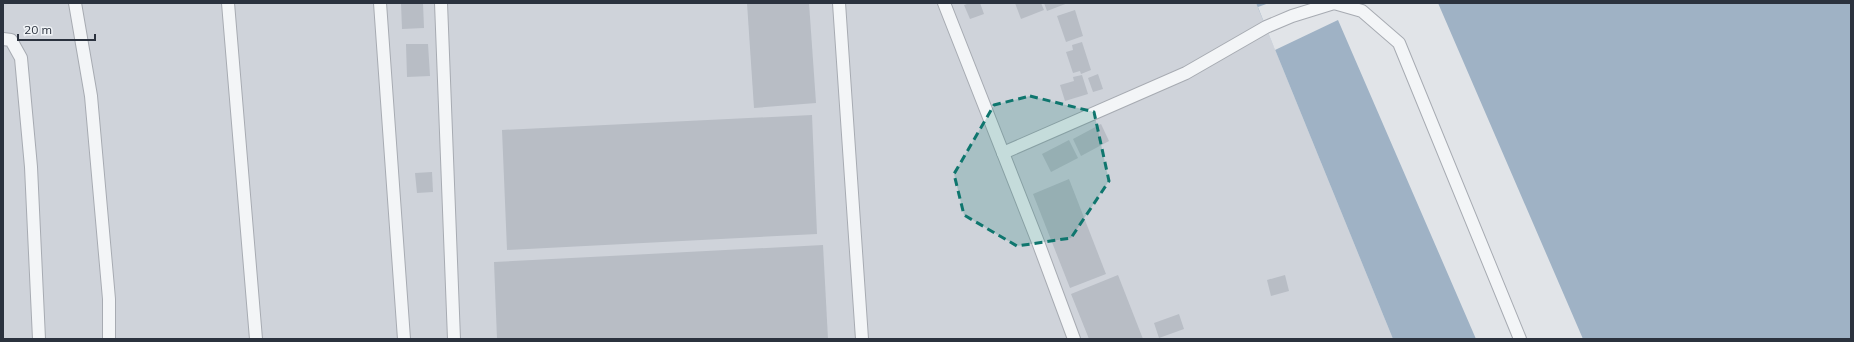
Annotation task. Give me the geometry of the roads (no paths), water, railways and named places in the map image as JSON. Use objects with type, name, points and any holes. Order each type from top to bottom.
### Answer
[{"type":"lane","points":[[76,3],[91,96],[109,299],[109,339]]},
{"type":"lane","points":[[228,3],[256,339]]},
{"type":"lane","points":[[380,3],[404,339]]},
{"type":"lane","points":[[441,3],[454,339]]},
{"type":"lane","points":[[839,3],[862,339]]},
{"type":"lane","points":[[944,3],[1074,339]]},
{"type":"lane","points":[[1003,153],[1186,73],[1266,27],[1292,16],[1334,3],[1362,11],[1400,43],[1520,339]]},
{"type":"lane","points":[[3,39],[11,40],[21,58],[31,167],[39,339]]},
{"type":"water","points":[[1256,3],[1851,3],[1851,339],[1393,339]]}]
